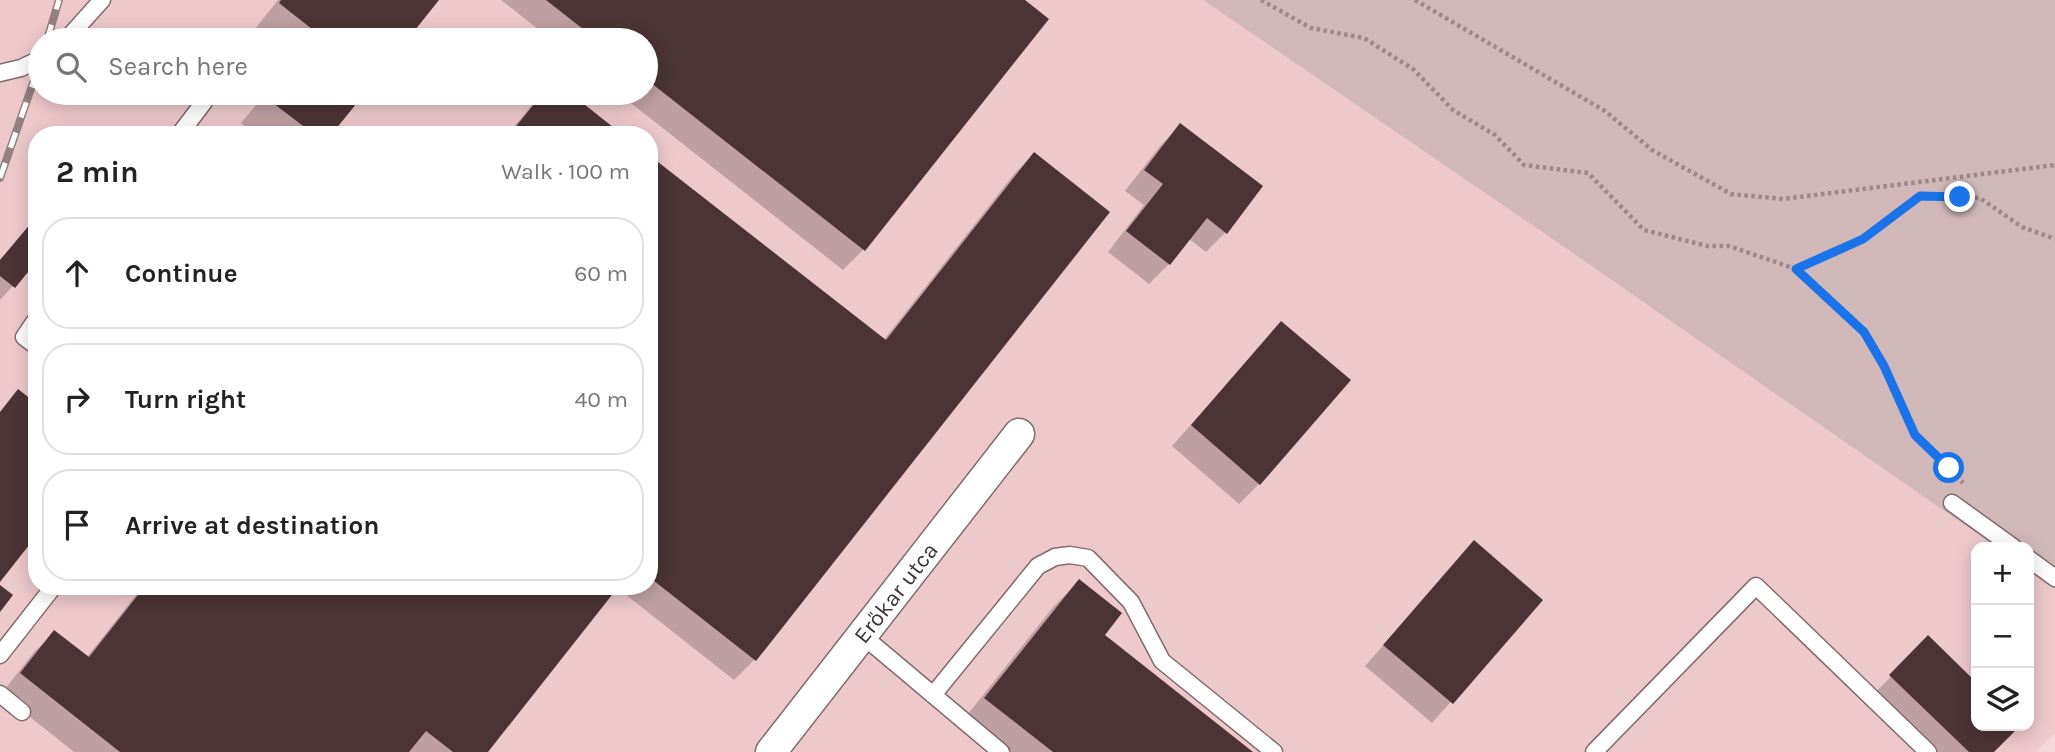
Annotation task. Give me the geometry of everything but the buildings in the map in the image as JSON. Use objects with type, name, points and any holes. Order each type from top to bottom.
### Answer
[{"type":"street","name":"Erőkar utca","points":[[771,752],[1020,434]]},
{"type":"lane","points":[[77,28],[102,0]]},
{"type":"lane","points":[[0,73],[28,65]]},
{"type":"lane","points":[[185,126],[202,105]]},
{"type":"lane","points":[[1952,503],[2005,542]]},
{"type":"lane","points":[[933,695],[1038,566],[1055,557],[1070,555],[1088,558],[1131,602],[1162,660],[1274,752]]},
{"type":"lane","points":[[2034,563],[2055,578]]},
{"type":"lane","points":[[1594,752],[1756,586],[1928,752]]},
{"type":"lane","points":[[0,655],[47,595]]},
{"type":"lane","points":[[863,636],[1001,752]]},
{"type":"lane","points":[[0,694],[22,712]]},
{"type":"path","points":[[1261,0],[1311,28],[1364,38],[1413,69],[1453,110],[1495,135],[1524,165],[1588,173],[1644,230],[1707,246],[1729,246],[1796,269],[1864,332],[1884,366],[1915,435],[1965,485],[1980,524]]},
{"type":"path","points":[[1415,0],[1605,111],[1652,150],[1731,194],[1783,199],[2055,164]]},
{"type":"path","points":[[1796,269],[1863,239],[1920,196],[1980,198],[2022,227],[2055,239]]},
{"type":"shaded area","points":[[0,0],[1203,0],[1989,542],[1971,542],[1971,731],[2034,731],[2034,573],[2055,588],[2055,733],[2036,752],[0,752]]},
{"type":"shaded area","points":[[1203,0],[2055,0],[2055,588],[2034,573],[2034,542],[1989,542]]},
{"type":"railway","points":[[51,28],[59,0]]},
{"type":"railway","points":[[0,178],[28,98]]},
{"type":"route","points":[[1949,468],[1915,435],[1884,366],[1864,332],[1796,269],[1863,239],[1920,196],[1960,197]]}]
